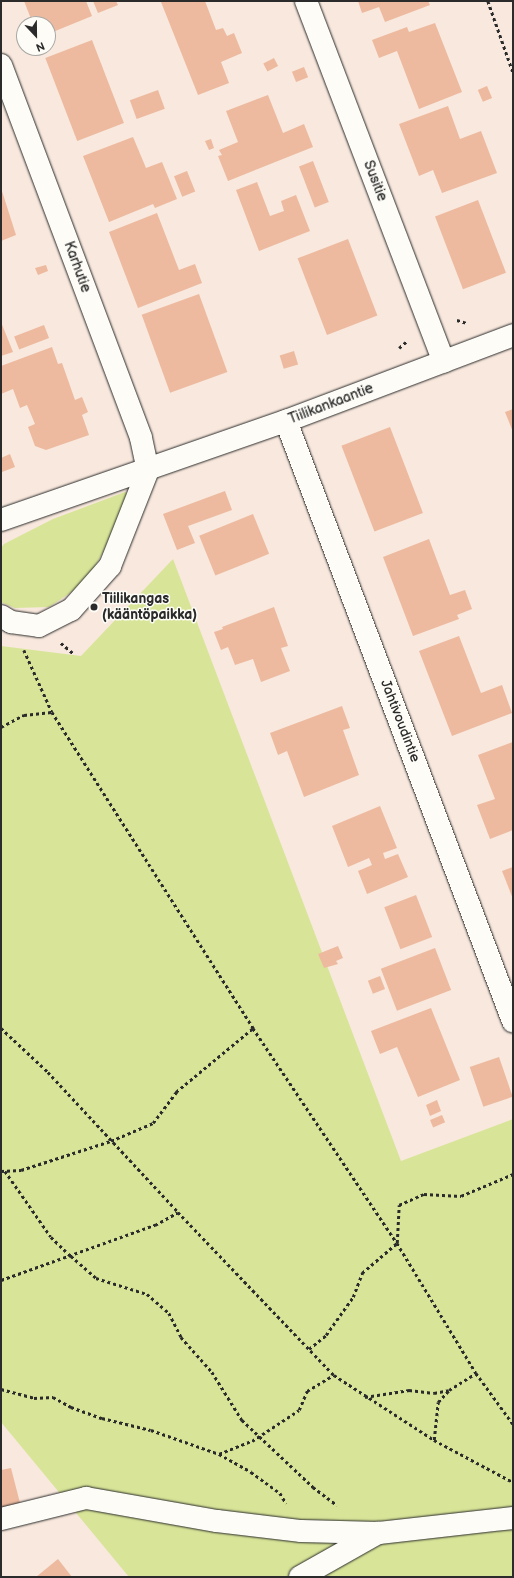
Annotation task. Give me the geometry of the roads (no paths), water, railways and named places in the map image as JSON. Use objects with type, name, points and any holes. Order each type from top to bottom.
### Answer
[{"type":"street","name":"Susitie","points":[[306,1],[444,362]]},
{"type":"street","name":"Karhutie","points":[[1,65],[141,438],[148,470]]},
{"type":"street","name":"Tiilikankaantie","points":[[1,520],[286,421],[513,335]]},
{"type":"street","name":"Jahtivoudintie","points":[[286,421],[513,1021]]},
{"type":"street","points":[[6,619],[39,626],[70,610],[110,566],[148,470]]},
{"type":"street","points":[[1,1519],[86,1498],[217,1521],[301,1531],[373,1533],[513,1518]]},
{"type":"street","points":[[300,1577],[373,1533]]},
{"type":"place","name":"Tiilikangas (kääntöpaikka)","points":[[94,607]]}]
